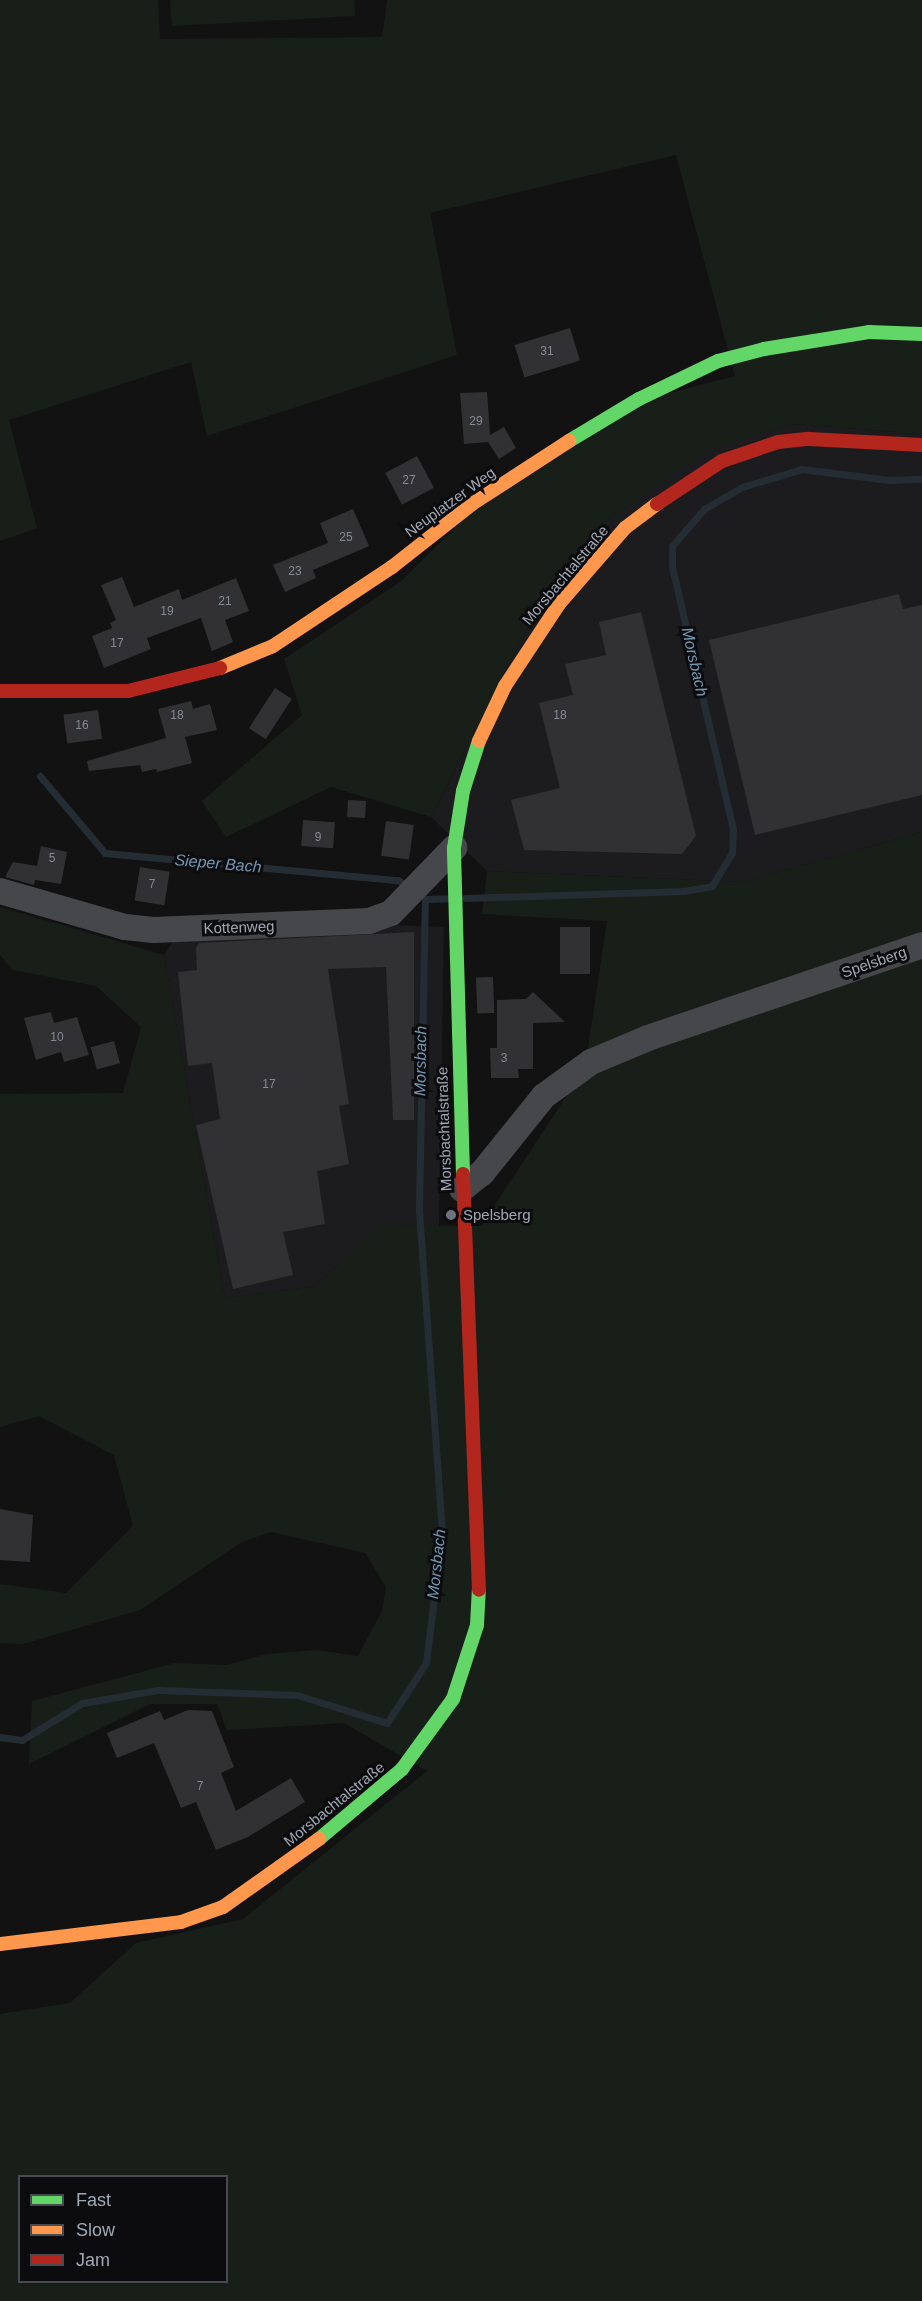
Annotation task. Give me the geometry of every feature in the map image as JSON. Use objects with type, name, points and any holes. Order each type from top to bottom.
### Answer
[{"type":"main road","name":"Neuplatzer Weg","points":[[0,691],[128,691],[205,674],[273,646],[392,567],[472,504],[549,453],[639,399],[718,361],[764,348],[869,332],[922,334]]},
{"type":"main road","name":"Morsbachtalstraße","points":[[0,1944],[181,1922],[223,1907],[271,1876],[382,1789],[402,1769],[453,1699],[476,1633],[479,1583],[462,1189],[455,837],[479,742],[504,686],[529,645],[592,564],[658,501],[722,461],[778,442],[809,439],[922,445]]},
{"type":"street","name":"Kottenweg","points":[[0,891],[125,927],[154,930],[369,921],[391,913],[455,837]]},
{"type":"street","name":"Spelsberg","points":[[462,1189],[482,1173],[544,1096],[591,1062],[648,1038],[922,945]]},
{"type":"shaded area","points":[[0,0],[158,0],[160,39],[382,37],[387,0],[922,0],[922,434],[795,424],[714,447],[610,518],[534,615],[431,817],[331,787],[226,837],[202,801],[302,715],[284,659],[400,582],[471,512],[635,402],[735,376],[676,155],[430,213],[457,355],[207,436],[191,362],[9,420],[37,528],[0,541]]},
{"type":"shaded area","points":[[170,0],[354,0],[355,16],[172,26]]},
{"type":"shaded area","points":[[795,424],[922,434],[922,832],[743,882],[487,871],[431,817],[534,615],[610,518],[714,446]]},
{"type":"shaded area","points":[[922,832],[922,2301],[0,2301],[0,2014],[70,2003],[136,1943],[243,1919],[427,1771],[344,1723],[227,1730],[217,1704],[150,1704],[29,1764],[32,1701],[175,1663],[226,1665],[267,1654],[316,1650],[358,1656],[382,1611],[386,1587],[365,1553],[271,1532],[242,1542],[140,1610],[23,1644],[0,1643],[0,1584],[66,1593],[133,1526],[114,1455],[39,1416],[0,1427],[0,1094],[123,1093],[141,1027],[96,986],[13,970],[0,955],[0,907],[164,955],[225,1298],[316,1286],[379,1225],[481,1226],[585,1068],[607,921],[482,914],[487,871],[743,882]]},
{"type":"shaded area","points":[[189,918],[444,927],[439,1226],[379,1225],[316,1286],[225,1298],[164,955]]},
{"type":"building","points":[[570,328],[580,361],[524,377],[515,345]]},
{"type":"building","points":[[487,392],[490,435],[504,427],[516,448],[499,459],[488,442],[464,444],[460,393]]},
{"type":"building","points":[[417,456],[434,488],[402,505],[385,473]]},
{"type":"building","points":[[353,509],[369,546],[313,570],[316,578],[285,592],[273,565],[328,543],[320,523]]},
{"type":"building","points":[[122,577],[134,607],[179,589],[182,600],[236,578],[249,611],[225,620],[233,642],[212,651],[201,618],[147,638],[151,649],[104,668],[92,636],[112,628],[110,623],[116,620],[101,585]]},
{"type":"building","points":[[899,594],[903,609],[922,605],[922,795],[755,835],[709,640]]},
{"type":"building","points":[[641,612],[696,836],[682,854],[524,850],[511,800],[560,788],[539,703],[573,695],[565,664],[606,655],[599,622]]},
{"type":"building","points":[[275,688],[292,699],[266,739],[249,728]]},
{"type":"building","points":[[191,701],[193,709],[210,704],[217,730],[185,737],[192,763],[157,772],[156,769],[142,772],[140,765],[89,771],[87,761],[166,738],[158,709]]},
{"type":"building","points":[[98,710],[102,739],[67,744],[63,715]]},
{"type":"building","points":[[348,800],[366,801],[365,818],[347,817]]},
{"type":"building","points":[[303,820],[335,822],[333,848],[301,846]]},
{"type":"building","points":[[386,821],[414,825],[409,860],[381,856]]},
{"type":"building","points":[[41,846],[67,852],[61,884],[35,880],[34,885],[5,877],[13,862],[37,866]]},
{"type":"building","points":[[140,867],[170,872],[164,905],[135,901]]},
{"type":"building","points":[[560,927],[590,927],[590,974],[560,974]]},
{"type":"building","points":[[414,932],[414,1120],[393,1120],[386,967],[328,969],[349,1104],[339,1106],[349,1164],[317,1171],[325,1224],[283,1232],[293,1275],[233,1289],[196,1125],[220,1119],[212,1063],[188,1066],[178,972],[197,970],[196,948],[199,943]]},
{"type":"building","points":[[493,977],[494,1013],[477,1014],[476,978]]},
{"type":"building","points":[[533,992],[565,1022],[533,1023],[533,1069],[518,1069],[519,1078],[491,1078],[490,1048],[497,1048],[497,1000],[526,999]]},
{"type":"building","points":[[51,1012],[54,1023],[77,1017],[89,1055],[64,1062],[61,1052],[36,1060],[24,1018]]},
{"type":"building","points":[[114,1041],[120,1063],[97,1069],[91,1047]]},
{"type":"building","points":[[0,1509],[33,1515],[30,1562],[0,1560]]},
{"type":"building","points":[[188,1710],[212,1711],[234,1767],[221,1773],[236,1811],[291,1778],[305,1802],[248,1837],[216,1850],[196,1802],[181,1808],[154,1743],[117,1758],[107,1733],[160,1711],[164,1720]]},
{"type":"waterway","name":"Morsbach","points":[[465,898],[684,891],[712,886],[732,853],[733,829],[672,567],[672,546],[704,509],[742,487],[802,469],[889,480],[922,479]]},
{"type":"waterway","name":"Sieper Bach","points":[[40,776],[105,853],[398,880],[409,888]]},
{"type":"waterway","name":"Morsbach","points":[[0,1737],[22,1740],[82,1703],[158,1690],[297,1695],[387,1723],[426,1663],[442,1532],[419,1208],[425,899],[448,898]]},
{"type":"traffic: fast","points":[[569,441],[639,399],[718,361],[764,349],[869,332],[922,334]]},
{"type":"traffic: fast","points":[[463,1174],[454,848],[463,791],[479,741]]},
{"type":"traffic: fast","points":[[319,1839],[402,1769],[453,1699],[477,1625],[479,1590]]},
{"type":"traffic: slow","points":[[220,668],[273,646],[392,567],[472,504],[569,441]]},
{"type":"traffic: slow","points":[[479,741],[505,686],[559,604],[625,528],[657,504]]},
{"type":"traffic: slow","points":[[0,1944],[181,1922],[223,1907],[319,1839]]},
{"type":"traffic: jam","points":[[657,504],[722,461],[778,442],[809,439],[922,445]]},
{"type":"traffic: jam","points":[[0,691],[128,691],[220,668]]},
{"type":"traffic: jam","points":[[463,1174],[479,1590]]},
{"type":"place","name":"Spelsberg","points":[[451,1215]]}]
